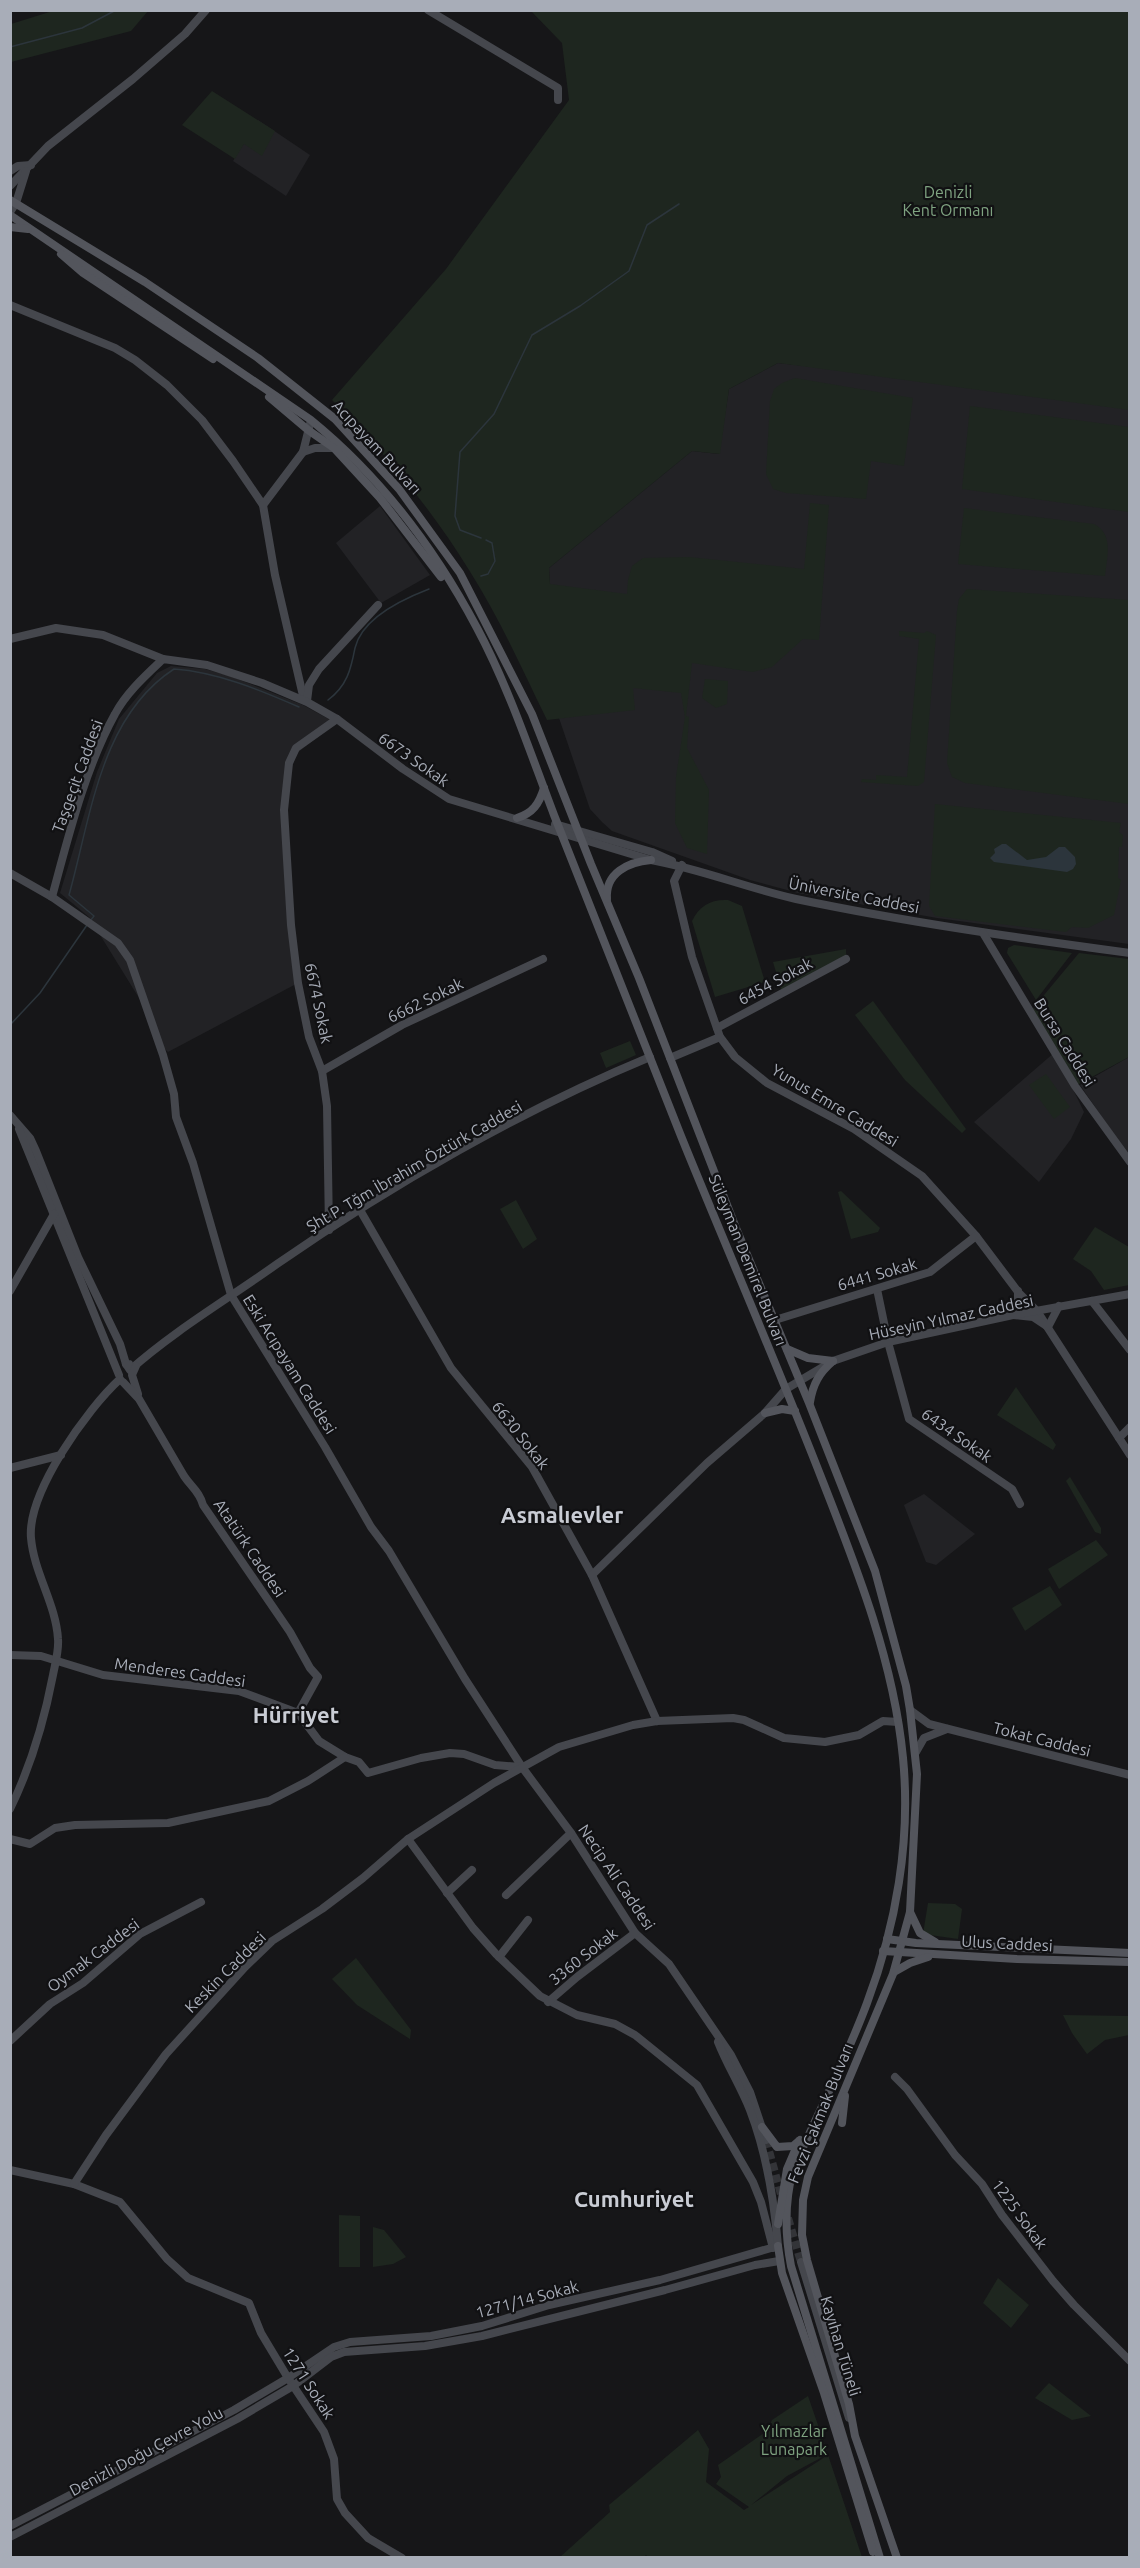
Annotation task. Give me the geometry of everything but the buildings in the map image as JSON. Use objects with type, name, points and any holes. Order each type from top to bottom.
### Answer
[{"type":"main road","name":"Acıpayam Bulvarı","points":[[13,202],[145,282],[258,358],[335,420],[399,489],[450,557],[488,624],[532,714],[579,833]]},
{"type":"main road","name":"Acıpayam Bulvarı","points":[[10,213],[311,420],[330,435],[388,493],[439,565],[470,615],[522,728],[554,815]]},
{"type":"main road","points":[[10,226],[34,230],[83,273],[236,373],[334,448],[381,500],[470,615]]},
{"type":"main road","points":[[517,818],[528,815],[536,807],[544,788]]},
{"type":"main road","name":"Süleyman Demirel Bulvarı","points":[[554,815],[557,828],[732,1262],[795,1411],[861,1582],[898,1722]]},
{"type":"main road","name":"Süleyman Demirel Bulvarı","points":[[579,833],[736,1228],[809,1403],[874,1571],[906,1686],[910,1710]]},
{"type":"main road","points":[[608,905],[607,888],[611,877],[635,863],[651,860]]},
{"type":"main road","points":[[787,1349],[808,1358],[833,1361]]},
{"type":"main road","points":[[809,1403],[812,1389],[821,1371],[833,1361]]},
{"type":"main road","points":[[765,1413],[782,1409],[795,1411]]},
{"type":"main road","name":"Fevzi Çakmak Bulvarı","points":[[897,2558],[855,2436],[849,2404],[807,2260],[802,2235],[803,2200],[808,2177],[894,1973],[910,1912],[916,1821],[916,1752],[910,1710]]},
{"type":"main road","name":"Fevzi Çakmak Bulvarı","points":[[880,2558],[798,2289],[788,2249],[788,2190],[793,2170],[866,2007],[896,1906],[904,1806],[903,1758],[898,1722]]},
{"type":"main road","points":[[910,1912],[921,1933],[938,1943]]},
{"type":"main road","name":"Ulus Caddesi","points":[[887,1939],[1130,1953]]},
{"type":"main road","name":"Ulus Caddesi","points":[[883,1951],[899,1954],[1130,1962]]},
{"type":"main road","points":[[894,1973],[910,1963],[935,1955]]},
{"type":"main road","points":[[842,2122],[845,2090]]},
{"type":"main road","points":[[762,2127],[777,2147],[793,2146],[814,2124]]},
{"type":"main road","points":[[778,2224],[787,2169],[799,2141]]},
{"type":"main road","points":[[776,2247],[824,2393],[874,2558]]},
{"type":"street","points":[[10,186],[48,146],[133,79],[177,41],[206,10]]},
{"type":"street","points":[[428,10],[558,88],[558,100]]},
{"type":"street","points":[[10,171],[18,166],[29,167]]},
{"type":"street","points":[[10,213],[29,167]]},
{"type":"street","points":[[10,305],[114,348],[135,360],[167,385],[202,420],[263,505],[288,633],[306,701]]},
{"type":"street","points":[[263,505],[303,452],[311,420]]},
{"type":"street","points":[[303,452],[315,448],[334,448]]},
{"type":"street","points":[[306,701],[309,685],[319,669],[378,605]]},
{"type":"street","points":[[10,639],[56,628],[103,635],[163,659]]},
{"type":"street","name":"6673 Sokak","points":[[163,659],[212,667],[306,701],[337,719],[397,765],[449,799],[579,833]]},
{"type":"street","name":"Taşgeçit Caddesi","points":[[52,897],[69,833],[89,774],[115,714],[126,698],[163,659]]},
{"type":"street","name":"6674 Sokak","points":[[329,1230],[327,1106],[322,1071],[309,1037],[298,983],[291,925],[285,810],[289,763],[296,748],[337,719]]},
{"type":"street","points":[[579,833],[652,852],[682,865]]},
{"type":"street","name":"Üniversite Caddesi","points":[[579,833],[651,860],[682,865],[756,890],[983,933],[1130,953]]},
{"type":"street","name":"Yunus Emre Caddesi","points":[[682,865],[674,881],[692,957],[720,1037],[735,1057],[767,1083],[854,1129],[922,1176],[976,1236],[1019,1292],[1037,1311],[1130,1455]]},
{"type":"street","name":"Eski Acıpayam Caddesi","points":[[10,873],[52,897],[118,943],[130,960],[163,1055],[174,1094],[176,1117],[193,1163],[231,1295],[518,1765],[545,1799]]},
{"type":"street","name":"Bursa Caddesi","points":[[983,933],[1075,1086],[1130,1162]]},
{"type":"street","name":"6662 Sokak","points":[[322,1071],[402,1025],[543,959]]},
{"type":"street","name":"6454 Sokak","points":[[717,1028],[846,959]]},
{"type":"street","points":[[670,1058],[720,1037]]},
{"type":"street","name":"Şht P. Tğm İbrahim Öztürk Caddesi","points":[[129,1370],[231,1295],[360,1210],[493,1133],[596,1081],[650,1058]]},
{"type":"street","points":[[10,1115],[30,1138],[36,1151],[78,1257],[120,1344],[139,1399]]},
{"type":"street","points":[[18,1125],[120,1379],[139,1399]]},
{"type":"street","name":"6630 Sokak","points":[[360,1210],[451,1368],[532,1467],[592,1575],[657,1720]]},
{"type":"street","points":[[10,1291],[54,1214]]},
{"type":"street","name":"6441 Sokak","points":[[775,1320],[930,1272],[976,1236]]},
{"type":"street","name":"6434 Sokak","points":[[877,1288],[888,1342],[909,1419],[1012,1489],[1020,1504]]},
{"type":"street","points":[[1019,1292],[1035,1304],[1057,1306],[1048,1327],[1033,1317],[1013,1315],[1018,1303],[1019,1292]]},
{"type":"street","name":"Hüseyin Yılmaz Caddesi","points":[[592,1575],[707,1463],[765,1413],[786,1389],[833,1361],[888,1342],[1057,1306],[1130,1294]]},
{"type":"street","points":[[1092,1301],[1130,1350]]},
{"type":"street","points":[[120,1379],[130,1381],[129,1370]]},
{"type":"street","points":[[10,1809],[36,1748],[58,1642],[54,1614],[31,1540],[31,1528],[38,1498],[81,1423],[120,1379]]},
{"type":"street","name":"Atatürk Caddesi","points":[[139,1399],[184,1476],[199,1491],[203,1505],[318,1677],[298,1713]]},
{"type":"street","points":[[1119,1438],[1130,1427]]},
{"type":"street","points":[[10,1468],[61,1455]]},
{"type":"street","name":"Menderes Caddesi","points":[[10,1655],[41,1656],[103,1675],[239,1691],[298,1713]]},
{"type":"street","name":"Tokat Caddesi","points":[[910,1710],[926,1723],[1130,1775]]},
{"type":"street","points":[[298,1713],[319,1741],[345,1757],[359,1762],[368,1773],[421,1758],[450,1754],[464,1754],[495,1765],[518,1765]]},
{"type":"street","name":"Keskin Caddesi","points":[[74,2184],[106,2135],[166,2054],[245,1966],[272,1941],[322,1909],[363,1878],[408,1839],[518,1765],[559,1747],[657,1720],[734,1718],[744,1720],[784,1738],[825,1742],[859,1735],[883,1721],[898,1722]]},
{"type":"street","points":[[916,1752],[924,1738],[949,1729]]},
{"type":"street","points":[[10,1839],[30,1844],[55,1828],[75,1825],[168,1823],[269,1801],[308,1781],[345,1757]]},
{"type":"street","name":"Necip Ali Caddesi","points":[[545,1799],[571,1833],[635,1933],[669,1964],[711,2024],[743,2077],[766,2140]]},
{"type":"street","points":[[506,1894],[571,1833]]},
{"type":"street","points":[[408,1839],[447,1893],[499,1957],[548,2002],[577,2015],[615,2024],[635,2035],[697,2085],[753,2182],[776,2247]]},
{"type":"street","points":[[447,1893],[472,1870]]},
{"type":"street","name":"Oymak Caddesi","points":[[10,2041],[50,2004],[83,1983],[140,1934],[201,1902]]},
{"type":"street","points":[[499,1957],[528,1920]]},
{"type":"street","name":"3360 Sokak","points":[[548,2002],[635,1933]]},
{"type":"street","name":"Necip Ali Caddesi","points":[[711,2024],[725,2060],[750,2109],[761,2143],[778,2224],[776,2247]]},
{"type":"street","name":"1225 Sokak","points":[[895,2077],[907,2089],[955,2155],[982,2184],[1002,2215],[1053,2281],[1130,2361]]},
{"type":"street","points":[[10,2170],[74,2184]]},
{"type":"street","name":"1271 Sokak","points":[[74,2184],[120,2202],[143,2232],[188,2278],[249,2303],[261,2333],[324,2432],[334,2459],[337,2499],[345,2513],[368,2538],[402,2558]]},
{"type":"street","name":"1271/14 Sokak","points":[[288,2378],[328,2350],[341,2345],[431,2336],[482,2326],[549,2305],[660,2280],[776,2247]]},
{"type":"street","name":"Denizli Doğu Çevre Yolu","points":[[10,2537],[237,2419],[293,2386],[331,2358],[344,2352],[425,2346],[482,2336],[755,2265],[779,2261]]},
{"type":"street","name":"Kayıhan Tüneli","points":[[801,2262],[855,2436]]},
{"type":"street","name":"Denizli Doğu Çevre Yolu","points":[[10,2526],[234,2410],[288,2378]]},
{"type":"shaded area","points":[[258,120],[310,155],[286,196],[233,161]]},
{"type":"shaded area","points":[[1129,345],[1129,944],[937,918],[798,893],[750,880],[612,831],[590,809],[559,718],[549,568],[692,451],[719,454],[729,389],[778,363],[814,367]]},
{"type":"shaded area","points":[[380,506],[430,575],[381,603],[336,543]]},
{"type":"shaded area","points":[[171,666],[205,669],[230,676],[303,705],[336,723],[297,753],[287,781],[283,810],[298,983],[168,1052],[158,1042],[147,1011],[89,917],[60,893],[97,772],[119,719],[157,673]]},
{"type":"shaded area","points":[[1006,844],[1027,860],[1046,857],[1059,847],[1065,847],[1075,857],[1076,864],[1067,872],[994,862],[990,858],[995,853],[994,849]]},
{"type":"shaded area","points":[[1055,1052],[1084,1112],[1071,1139],[1039,1182],[974,1122]]},
{"type":"shaded area","points":[[1129,1057],[1129,1156],[1080,1085]]},
{"type":"shaded area","points":[[924,1494],[975,1534],[936,1565],[926,1562],[904,1505]]},
{"type":"green space","points":[[56,10],[148,11],[131,31],[11,62],[11,24]]},
{"type":"green space","name":"Denizli Kent Ormanı","points":[[531,11],[1129,11],[1129,410],[778,363],[729,389],[720,454],[692,451],[549,568],[550,584],[627,594],[632,566],[643,558],[689,557],[804,569],[810,503],[829,505],[819,640],[803,639],[772,667],[753,672],[692,663],[686,716],[689,717],[687,748],[709,790],[707,854],[687,848],[675,823],[676,777],[685,717],[681,693],[633,688],[635,710],[547,720],[490,606],[439,524],[370,439],[332,400],[446,269],[569,100],[562,43]]},
{"type":"green space","points":[[212,91],[275,131],[262,156],[244,144],[235,159],[182,125]]},
{"type":"green space","points":[[795,378],[913,398],[904,466],[871,461],[866,499],[786,493],[773,489],[766,474],[770,401],[774,389]]},
{"type":"green space","points":[[970,406],[1129,427],[1129,512],[962,489]]},
{"type":"green space","points":[[964,508],[1094,524],[1100,528],[1107,540],[1105,576],[958,564]]},
{"type":"green space","points":[[967,589],[1129,600],[1129,804],[965,783],[952,777],[947,763],[957,611],[959,599]]},
{"type":"green space","points":[[899,631],[924,633],[927,631],[936,635],[924,782],[918,786],[861,782],[862,779],[876,780],[876,775],[907,777],[919,639],[899,636]]},
{"type":"green space","points":[[705,679],[728,681],[727,704],[716,708],[702,698]]},
{"type":"green space","points":[[935,804],[1121,823],[1119,832],[1123,835],[1122,847],[1119,847],[1118,878],[1121,880],[1114,915],[1088,928],[1072,927],[1066,932],[935,916],[929,906]]},
{"type":"green space","points":[[728,900],[742,906],[765,982],[715,997],[692,921],[706,904]]},
{"type":"green space","points":[[1014,945],[1072,953],[1036,1000],[1007,953],[1008,948]]},
{"type":"green space","points":[[846,949],[846,959],[782,992],[773,962]]},
{"type":"green space","points":[[1079,953],[1129,959],[1129,1057],[1075,1086],[1030,1012]]},
{"type":"green space","points":[[873,1001],[966,1129],[962,1133],[905,1080],[855,1015]]},
{"type":"green space","points":[[630,1041],[636,1055],[606,1068],[600,1053]]},
{"type":"green space","points":[[1046,1074],[1070,1107],[1054,1119],[1029,1085]]},
{"type":"green space","points":[[841,1191],[880,1228],[878,1232],[851,1239],[838,1192]]},
{"type":"green space","points":[[516,1200],[537,1239],[523,1249],[500,1209]]},
{"type":"green space","points":[[1095,1227],[1129,1247],[1129,1285],[1104,1290],[1091,1271],[1073,1259]]},
{"type":"green space","points":[[1016,1387],[1056,1445],[1053,1450],[997,1415]]},
{"type":"green space","points":[[1070,1477],[1101,1528],[1101,1534],[1095,1532],[1066,1481]]},
{"type":"green space","points":[[1096,1540],[1108,1555],[1059,1589],[1048,1569]]},
{"type":"green space","points":[[1050,1586],[1062,1605],[1025,1631],[1012,1608]]},
{"type":"green space","points":[[928,1903],[955,1904],[962,1909],[958,1939],[923,1934]]},
{"type":"green space","points":[[356,1958],[411,2030],[410,2039],[357,2005],[332,1979]]},
{"type":"green space","points":[[1063,2015],[1129,2016],[1129,2035],[1105,2040],[1087,2054]]},
{"type":"green space","points":[[339,2215],[360,2216],[360,2267],[339,2267]]},
{"type":"green space","points":[[373,2227],[384,2230],[406,2257],[393,2264],[373,2267]]},
{"type":"green space","points":[[998,2278],[1029,2305],[1011,2328],[983,2303]]},
{"type":"green space","points":[[1049,2383],[1091,2416],[1072,2420],[1035,2398]]},
{"type":"green space","name":"Yılmazlar Lunapark","points":[[808,2396],[828,2454],[787,2476],[751,2505],[828,2455],[862,2557],[649,2558],[646,2555],[643,2558],[560,2557],[610,2512],[609,2505],[698,2430],[709,2449],[706,2482],[744,2510],[749,2507],[716,2484],[721,2477],[718,2465],[767,2431],[772,2420]]},
{"type":"waterway","points":[[10,47],[82,28],[116,10]]},
{"type":"waterway","points":[[481,538],[460,530],[455,516],[460,452],[494,414],[532,335],[580,306],[629,271],[647,225],[679,204]]},
{"type":"waterway","points":[[481,576],[488,574],[495,561],[492,543],[486,540]]},
{"type":"waterway","points":[[328,700],[344,683],[359,637],[366,628],[396,604],[429,589]]},
{"type":"waterway","points":[[90,921],[94,916],[69,895],[92,802],[114,741],[129,714],[149,689],[174,669],[206,674],[238,683],[299,707]]},
{"type":"waterway","points":[[10,1025],[40,993],[87,925]]},
{"type":"tunnel","points":[[766,2140],[782,2198]]},
{"type":"tunnel","points":[[788,2218],[801,2262]]},
{"type":"district","name":"Asmalıevler","points":[[562,1514]]},
{"type":"district","name":"Hürriyet","points":[[296,1714]]},
{"type":"district","name":"Cumhuriyet","points":[[634,2198]]}]
